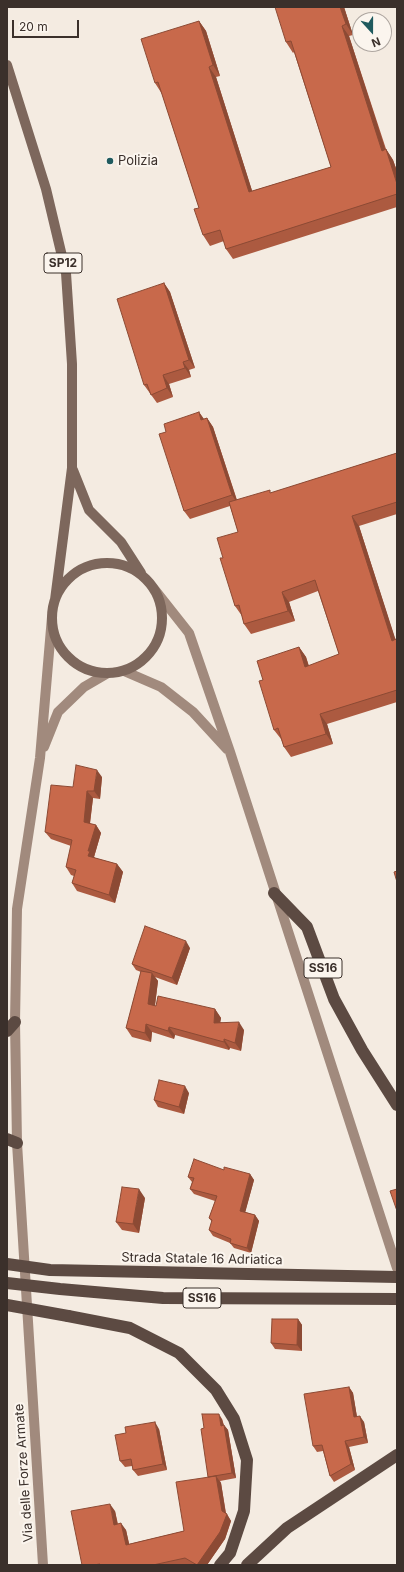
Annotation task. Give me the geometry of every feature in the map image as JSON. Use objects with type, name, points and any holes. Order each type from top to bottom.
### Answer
[{"type":"highway","name":"SS16","points":[[274,893],[307,927],[334,999],[362,1050],[397,1105]]},
{"type":"highway","name":"Strada Statale 16 Adriatica","points":[[7,1264],[50,1270],[397,1277]]},
{"type":"highway","name":"SS16","points":[[7,1283],[60,1290],[163,1298],[397,1299]]},
{"type":"highway","points":[[7,1305],[130,1328],[179,1353],[216,1390],[234,1419],[247,1460],[244,1511],[230,1553],[220,1565]]},
{"type":"highway","points":[[247,1565],[287,1528],[397,1455]]},
{"type":"main road","name":"SP12","points":[[7,65],[46,189],[66,274],[72,364],[72,468],[55,600]]},
{"type":"main road","name":"SP12","points":[[72,468],[89,510],[121,542],[144,577]]},
{"type":"main road","points":[[155,590],[161,606],[162,622],[159,638],[151,652],[138,663],[124,671],[108,673],[85,668],[75,662],[62,650],[55,635],[52,617],[55,600],[64,585],[77,572],[93,565],[117,565],[129,568],[144,577],[155,590],[189,633],[230,752],[274,893],[397,1268]]},
{"type":"main road","name":"Via delle Forze Armate","points":[[43,1565],[12,1141],[11,1027],[17,909],[40,758],[52,617]]},
{"type":"main road","points":[[124,671],[161,687],[193,712],[230,752]]},
{"type":"main road","name":"Via delle Forze Armate","points":[[40,758],[58,712],[84,687],[108,673]]},
{"type":"building","points":[[275,7],[340,7],[346,24],[342,26],[382,151],[386,149],[397,184],[397,194],[226,249],[220,230],[203,235],[194,209],[199,208],[158,82],[155,83],[141,39],[199,21],[213,65],[209,67],[249,192],[331,167],[291,41],[286,42]]},
{"type":"building","points":[[164,283],[189,360],[183,362],[185,368],[163,375],[167,388],[151,395],[147,384],[144,385],[117,299]]},
{"type":"building","points":[[199,412],[201,420],[207,418],[232,495],[184,511],[159,434],[166,432],[164,424]]},
{"type":"building","points":[[397,453],[397,502],[352,516],[392,641],[396,639],[397,641],[397,690],[320,714],[326,734],[284,747],[278,728],[274,730],[259,681],[263,680],[257,661],[299,647],[305,667],[339,654],[315,580],[282,592],[288,611],[244,624],[239,605],[235,606],[220,558],[223,558],[217,538],[238,532],[229,502],[270,490],[270,493]]},
{"type":"building","points":[[76,765],[97,770],[94,791],[87,791],[84,822],[96,825],[88,851],[90,851],[88,856],[117,864],[109,895],[72,883],[76,870],[66,867],[72,840],[45,832],[51,785],[73,787]]},
{"type":"building","points":[[397,871],[397,882],[394,872]]},
{"type":"building","points":[[145,926],[186,941],[172,978],[132,964]]},
{"type":"building","points":[[141,971],[152,973],[148,1004],[156,1006],[158,996],[215,1009],[214,1023],[239,1022],[235,1043],[224,1039],[224,1042],[169,1027],[168,1031],[146,1024],[145,1033],[126,1028]]},
{"type":"building","points":[[159,1080],[185,1086],[179,1107],[154,1100]]},
{"type":"building","points":[[194,1159],[224,1170],[224,1167],[250,1174],[240,1211],[255,1215],[247,1248],[230,1243],[231,1239],[209,1230],[212,1220],[209,1218],[217,1196],[190,1189],[194,1178],[188,1177]]},
{"type":"building","points":[[122,1187],[139,1189],[133,1224],[116,1222]]},
{"type":"building","points":[[397,1189],[397,1211],[390,1191]]},
{"type":"building","points":[[272,1319],[298,1319],[297,1345],[271,1343]]},
{"type":"building","points":[[349,1387],[354,1417],[360,1416],[364,1437],[345,1441],[351,1464],[330,1476],[322,1445],[313,1446],[304,1394]]},
{"type":"building","points":[[202,1414],[219,1414],[221,1426],[224,1425],[232,1473],[208,1477],[201,1429],[204,1428]]},
{"type":"building","points":[[155,1422],[163,1464],[133,1470],[131,1459],[120,1461],[115,1435],[126,1433],[125,1427]]},
{"type":"building","points":[[216,1476],[222,1511],[227,1514],[220,1532],[197,1565],[185,1558],[153,1565],[82,1565],[71,1511],[110,1504],[114,1525],[121,1523],[126,1545],[184,1531],[176,1482]]},
{"type":"place","name":"Polizia","points":[[110,161]]}]
